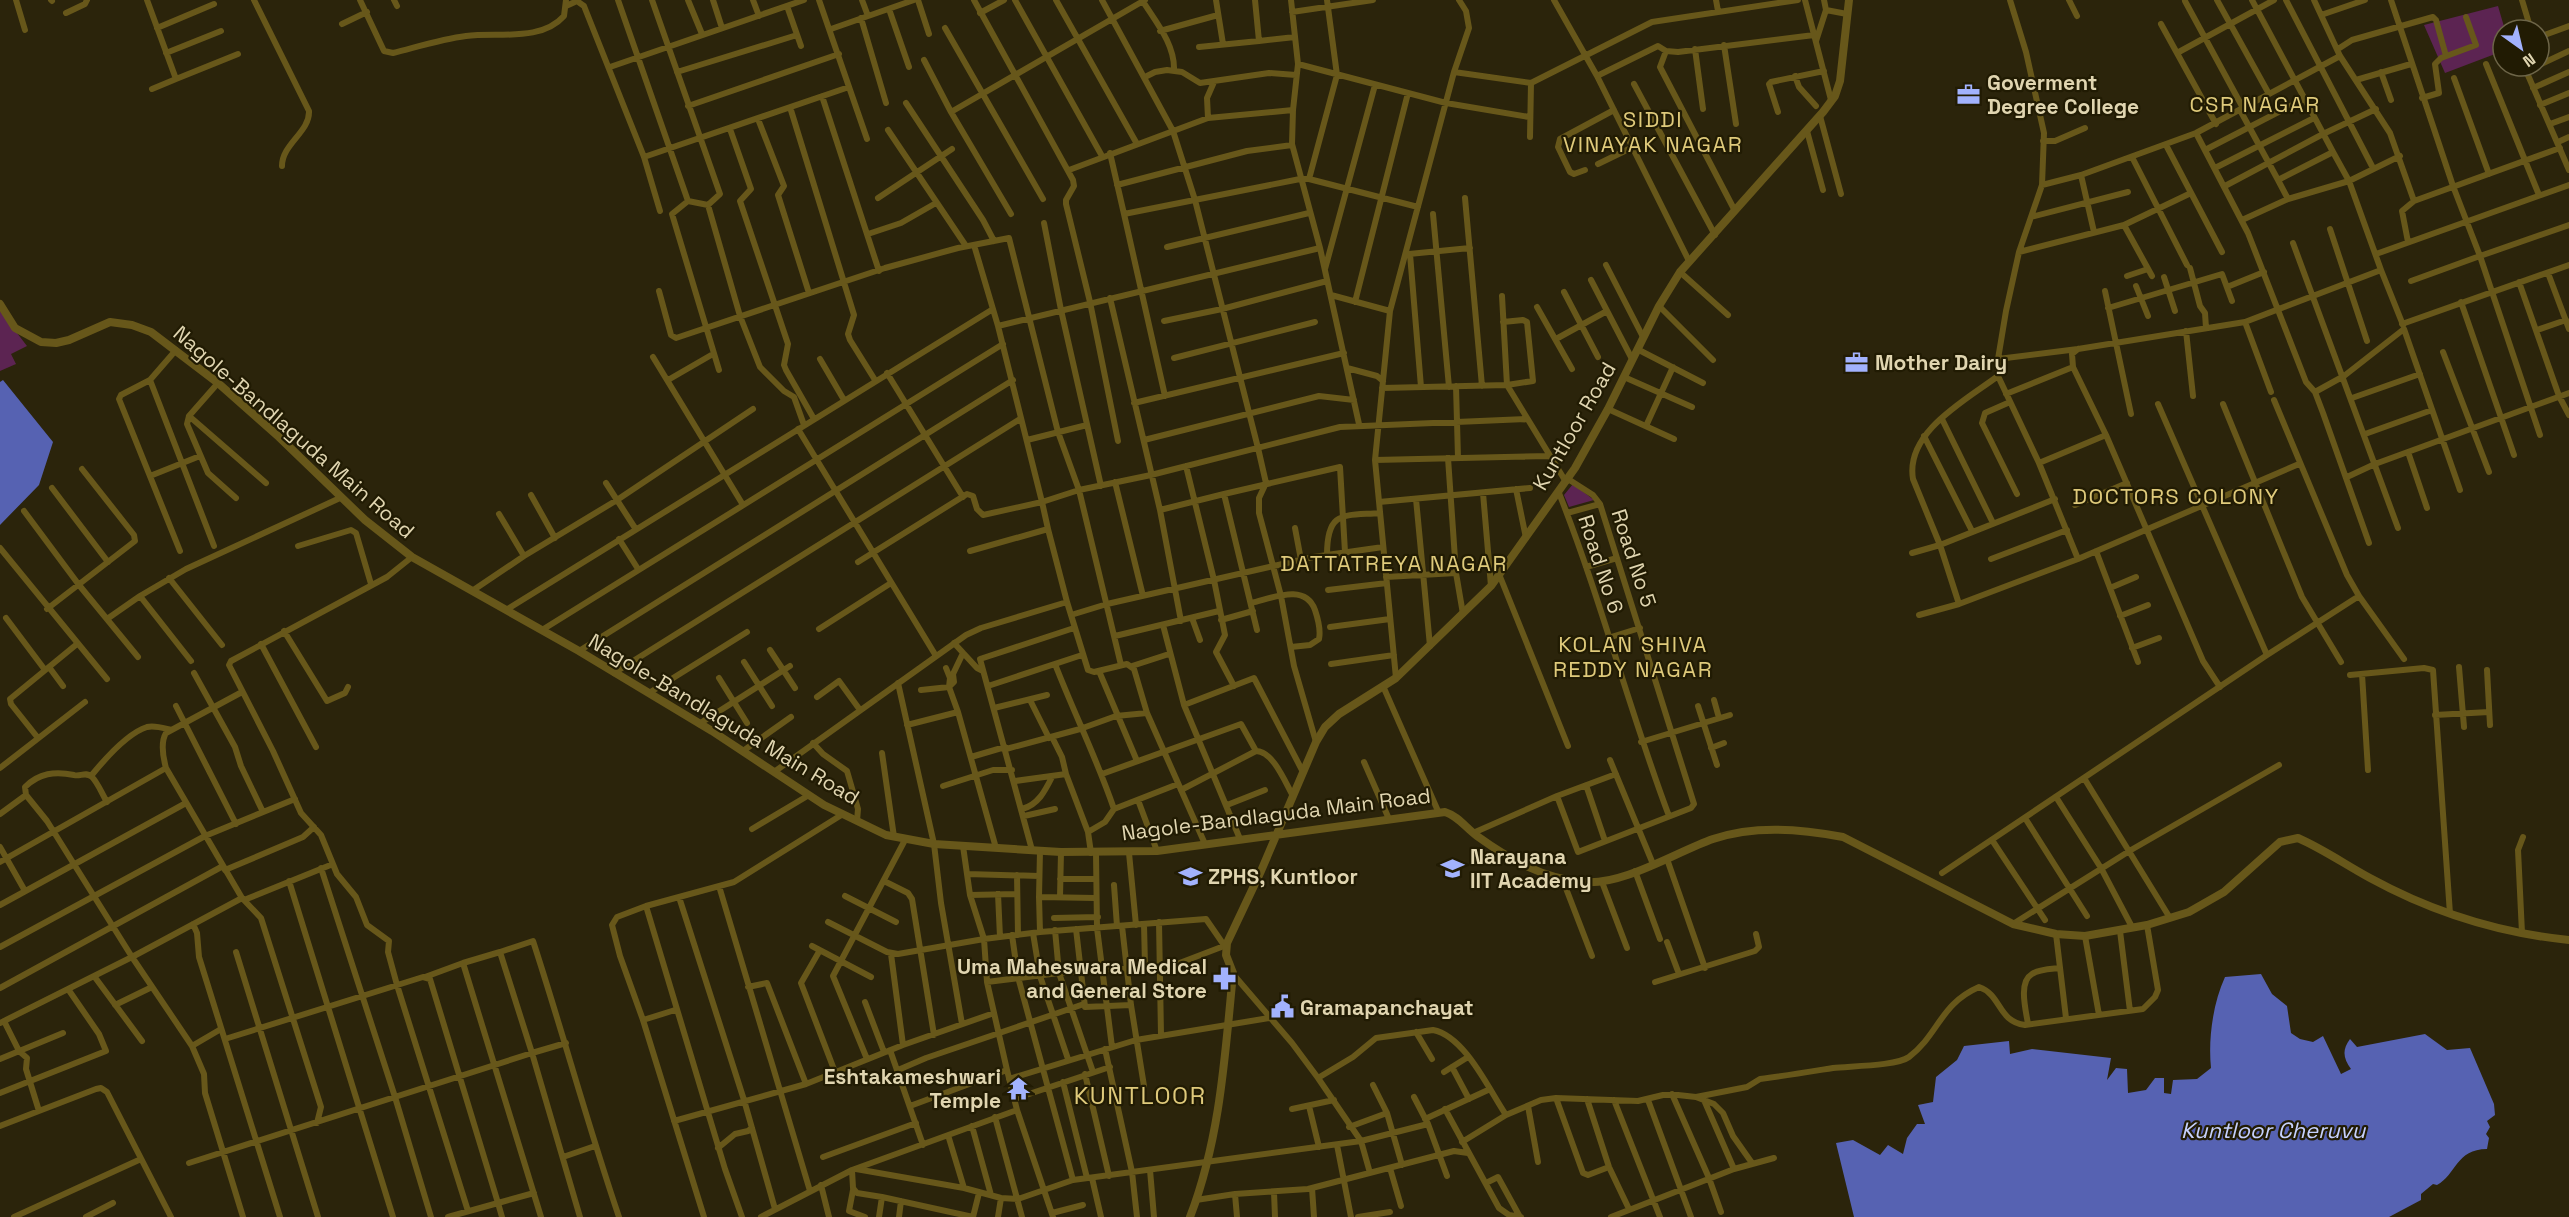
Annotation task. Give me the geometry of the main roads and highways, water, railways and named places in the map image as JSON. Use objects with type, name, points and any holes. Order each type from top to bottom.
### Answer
[{"type":"water","points":[[3,380],[53,442],[39,485],[0,525],[0,382]]},
{"type":"water","name":"Kuntloor Cheruvu","points":[[2261,974],[2272,994],[2287,1006],[2291,1033],[2300,1039],[2313,1042],[2323,1036],[2341,1074],[2351,1069],[2344,1054],[2350,1039],[2357,1047],[2425,1034],[2447,1050],[2470,1048],[2494,1104],[2495,1115],[2487,1121],[2490,1127],[2486,1134],[2489,1138],[2487,1149],[2469,1153],[2443,1181],[2437,1185],[2433,1184],[2421,1194],[2421,1200],[2389,1217],[1854,1217],[1836,1143],[1853,1140],[1880,1155],[1888,1145],[1903,1154],[1907,1138],[1917,1124],[1925,1124],[1918,1105],[1933,1102],[1936,1077],[1957,1060],[1964,1046],[2009,1041],[2010,1054],[2032,1049],[2111,1058],[2107,1080],[2116,1068],[2127,1069],[2128,1093],[2146,1090],[2155,1078],[2164,1078],[2164,1093],[2171,1094],[2173,1080],[2197,1079],[2211,1068],[2212,1021],[2225,977]]},
{"type":"place","name":"Goverment Degree College","points":[[1969,94]]},
{"type":"place","name":"Mother Dairy","points":[[1857,362]]},
{"type":"place","name":"Narayana IIT Academy","points":[[1452,868]]},
{"type":"place","name":"ZPHS, Kuntloor","points":[[1190,876]]},
{"type":"place","name":"Uma Maheswara Medical and General Store","points":[[1225,978]]},
{"type":"place","name":"Gramapanchayat","points":[[1282,1007]]},
{"type":"place","name":"Eshtakameshwari Temple","points":[[1019,1088]]},
{"type":"district","name":"CSR NAGAR","points":[[2255,104]]},
{"type":"district","name":"SIDDI VINAYAK NAGAR","points":[[1653,132]]},
{"type":"district","name":"DOCTORS COLONY","points":[[2176,496]]},
{"type":"district","name":"DATTATREYA NAGAR","points":[[1394,563]]},
{"type":"district","name":"KOLAN SHIVA REDDY NAGAR","points":[[1633,656]]},
{"type":"district","name":"KUNTLOOR","points":[[1140,1095]]}]
